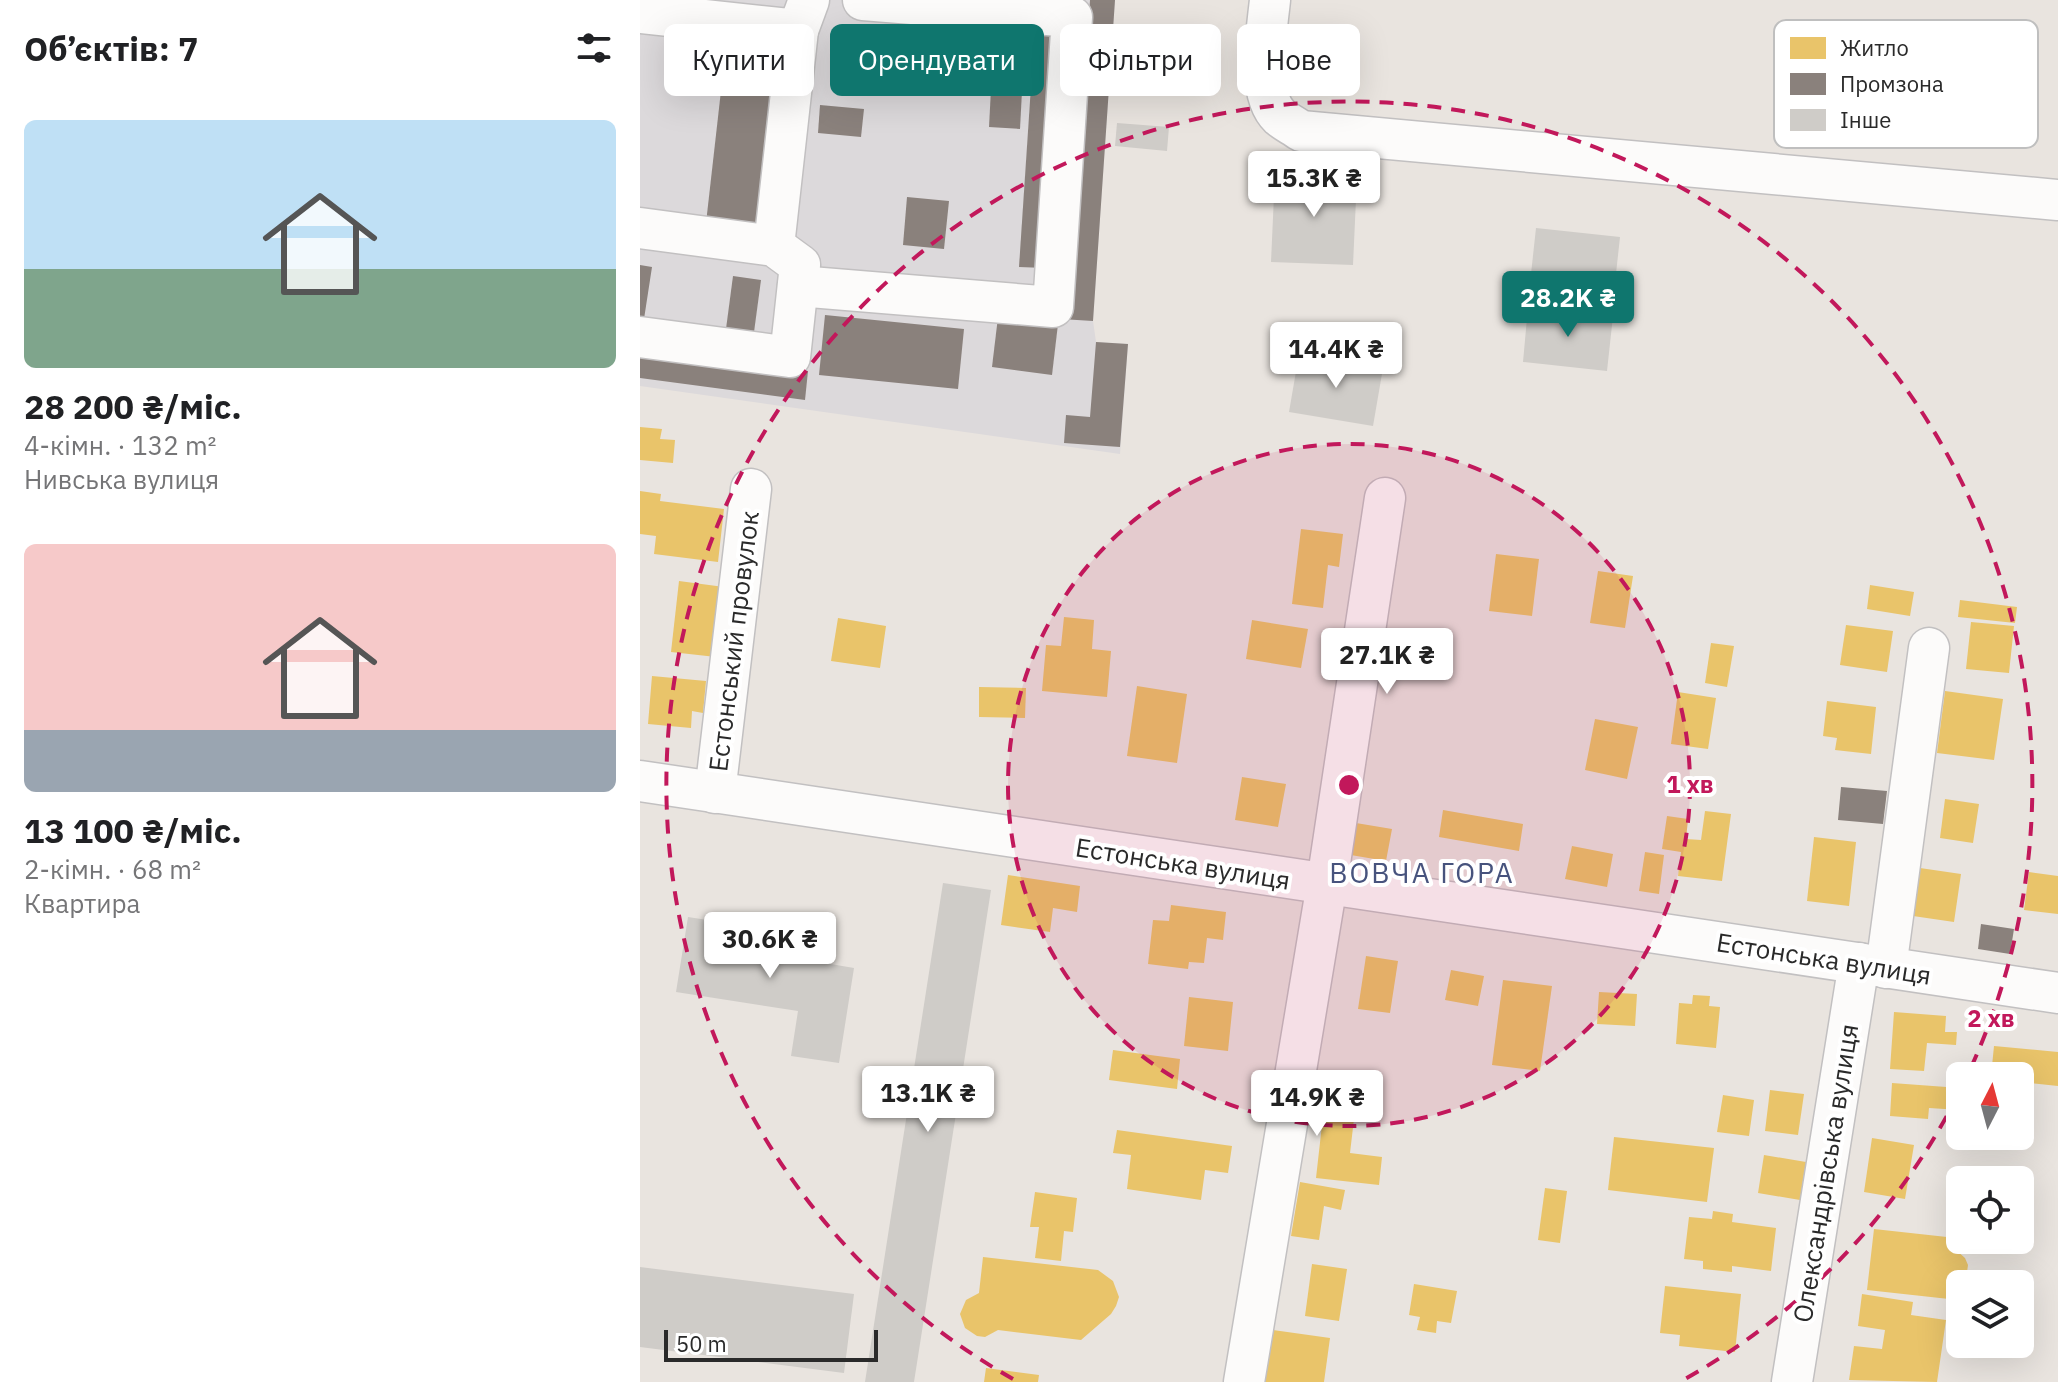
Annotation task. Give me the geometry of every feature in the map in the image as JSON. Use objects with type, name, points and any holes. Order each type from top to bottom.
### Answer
[{"type":"street","points":[[798,286],[1053,307],[1072,17],[863,0]]},
{"type":"street","points":[[1270,0],[1265,61],[1267,95],[1278,115],[1301,131],[2058,200]]},
{"type":"street","points":[[640,13],[804,15],[774,246]]},
{"type":"street","points":[[640,228],[774,246],[800,265],[790,357],[640,337]]},
{"type":"street","name":"Естонський провулок","points":[[715,793],[751,489]]},
{"type":"street","points":[[1244,1382],[1326,884],[1385,498]]},
{"type":"street","name":"Олександрівська вулиця","points":[[1792,1382],[1873,966],[1929,648]]},
{"type":"street","name":"Естонська вулиця","points":[[640,781],[2058,993]]},
{"type":"shaded area","points":[[640,0],[1115,0],[1113,24],[1060,24],[1060,96],[1108,96],[1093,321],[1096,342],[1128,344],[1120,454],[640,386]]},
{"type":"building: Житло","points":[[640,427],[662,429],[660,439],[675,440],[673,463],[640,460]]},
{"type":"building: Житло","points":[[640,491],[661,494],[660,501],[724,509],[718,562],[654,554],[656,536],[640,534]]},
{"type":"building: Житло","points":[[1301,529],[1343,534],[1339,567],[1328,565],[1323,608],[1292,604]]},
{"type":"building: Житло","points":[[1496,554],[1539,559],[1532,616],[1489,611]]},
{"type":"building: Житло","points":[[1598,571],[1633,576],[1625,628],[1590,623]]},
{"type":"building: Житло","points":[[679,581],[724,587],[716,657],[671,652]]},
{"type":"building: Житло","points":[[1870,585],[1914,592],[1910,616],[1867,609]]},
{"type":"building: Житло","points":[[1960,600],[2017,607],[2015,623],[1958,617]]},
{"type":"building: Житло","points":[[1064,617],[1094,620],[1092,649],[1111,651],[1107,697],[1042,691],[1046,645],[1061,646]]},
{"type":"building: Житло","points":[[838,618],[886,626],[880,668],[831,661]]},
{"type":"building: Житло","points":[[1252,620],[1308,629],[1301,668],[1246,659]]},
{"type":"building: Житло","points":[[1971,622],[2014,626],[2009,673],[1966,669]]},
{"type":"building: Житло","points":[[1846,625],[1893,631],[1887,672],[1840,665]]},
{"type":"building: Житло","points":[[1711,643],[1734,646],[1727,687],[1705,683]]},
{"type":"building: Житло","points":[[1377,648],[1411,653],[1408,673],[1374,668]]},
{"type":"building: Житло","points":[[652,676],[706,681],[703,713],[692,711],[691,728],[648,724]]},
{"type":"building: Житло","points":[[1137,686],[1187,694],[1177,763],[1127,756]]},
{"type":"building: Житло","points":[[979,687],[1026,688],[1025,718],[979,717]]},
{"type":"building: Житло","points":[[1945,691],[2003,699],[1994,760],[1937,753]]},
{"type":"building: Житло","points":[[1678,692],[1716,698],[1708,749],[1671,744]]},
{"type":"building: Житло","points":[[1827,701],[1876,707],[1871,754],[1835,750],[1837,738],[1823,736]]},
{"type":"building: Житло","points":[[1595,719],[1638,727],[1627,779],[1585,770]]},
{"type":"building: Житло","points":[[1242,777],[1286,784],[1278,827],[1235,820]]},
{"type":"building: Житло","points":[[1945,799],[1979,804],[1973,843],[1940,838]]},
{"type":"building: Житло","points":[[1443,810],[1523,824],[1519,851],[1439,837]]},
{"type":"building: Житло","points":[[1705,811],[1731,814],[1722,881],[1678,876],[1681,852],[1662,849],[1667,816],[1688,819],[1686,839],[1701,840]]},
{"type":"building: Житло","points":[[1344,821],[1392,829],[1386,861],[1339,853]]},
{"type":"building: Житло","points":[[1814,837],[1856,842],[1849,906],[1807,901]]},
{"type":"building: Житло","points":[[1572,846],[1613,854],[1607,887],[1565,879]]},
{"type":"building: Житло","points":[[1645,852],[1664,855],[1659,894],[1639,891]]},
{"type":"building: Житло","points":[[1920,868],[1961,874],[1954,922],[1913,916]]},
{"type":"building: Житло","points":[[2029,872],[2058,876],[2058,914],[2024,910]]},
{"type":"building: Житло","points":[[1008,875],[1080,886],[1077,912],[1053,908],[1050,932],[1001,925]]},
{"type":"building: Житло","points":[[1171,905],[1226,912],[1223,940],[1207,938],[1204,963],[1189,962],[1188,969],[1148,964],[1153,920],[1169,921]]},
{"type":"building: Житло","points":[[1366,956],[1398,961],[1390,1013],[1358,1009]]},
{"type":"building: Житло","points":[[1451,970],[1484,976],[1478,1006],[1445,1000]]},
{"type":"building: Житло","points":[[1503,980],[1552,986],[1540,1071],[1492,1065]]},
{"type":"building: Житло","points":[[1599,992],[1637,994],[1635,1026],[1597,1024]]},
{"type":"building: Житло","points":[[1693,995],[1710,996],[1709,1006],[1720,1007],[1716,1048],[1676,1044],[1679,1003],[1692,1004]]},
{"type":"building: Житло","points":[[1189,997],[1233,1002],[1228,1051],[1184,1046]]},
{"type":"building: Житло","points":[[1894,1012],[1946,1016],[1945,1032],[1957,1032],[1956,1045],[1927,1043],[1924,1071],[1890,1069]]},
{"type":"building: Житло","points":[[1994,1046],[2058,1052],[2058,1086],[2034,1083],[2034,1062],[1992,1062]]},
{"type":"building: Житло","points":[[1113,1050],[1180,1059],[1177,1089],[1109,1080]]},
{"type":"building: Житло","points":[[1892,1083],[1946,1087],[1946,1109],[1929,1108],[1928,1119],[1890,1116]]},
{"type":"building: Житло","points":[[1770,1090],[1804,1094],[1798,1135],[1765,1131]]},
{"type":"building: Житло","points":[[1723,1095],[1754,1100],[1749,1136],[1717,1132]]},
{"type":"building: Житло","points":[[1323,1116],[1354,1119],[1350,1153],[1382,1157],[1379,1185],[1316,1178]]},
{"type":"building: Житло","points":[[1117,1130],[1232,1146],[1228,1173],[1205,1170],[1201,1200],[1127,1189],[1131,1155],[1113,1153]]},
{"type":"building: Житло","points":[[1614,1137],[1714,1148],[1707,1202],[1608,1190]]},
{"type":"building: Житло","points":[[1872,1138],[1914,1145],[1905,1199],[1864,1192]]},
{"type":"building: Житло","points":[[1764,1155],[1806,1162],[1800,1200],[1758,1193]]},
{"type":"building: Житло","points":[[1300,1182],[1345,1190],[1341,1210],[1324,1206],[1319,1240],[1291,1236]]},
{"type":"building: Житло","points":[[1545,1188],[1567,1191],[1560,1243],[1538,1240]]},
{"type":"building: Житло","points":[[1035,1192],[1077,1198],[1073,1232],[1064,1231],[1061,1261],[1035,1258],[1039,1227],[1030,1227]]},
{"type":"building: Житло","points":[[1713,1211],[1733,1214],[1732,1222],[1776,1228],[1771,1271],[1732,1266],[1732,1272],[1703,1269],[1703,1261],[1684,1259],[1689,1217],[1712,1219]]},
{"type":"building: Житло","points":[[1874,1229],[1946,1237],[1946,1254],[1961,1254],[1968,1265],[1967,1270],[1946,1270],[1946,1299],[1867,1290]]},
{"type":"building: Житло","points":[[983,1257],[1098,1270],[1113,1281],[1119,1297],[1111,1314],[1081,1340],[998,1330],[985,1337],[977,1336],[965,1328],[960,1314],[966,1300],[979,1293]]},
{"type":"building: Житло","points":[[1312,1264],[1347,1269],[1339,1321],[1305,1316]]},
{"type":"building: Житло","points":[[1414,1284],[1457,1291],[1451,1323],[1437,1321],[1436,1333],[1417,1330],[1420,1317],[1409,1315]]},
{"type":"building: Житло","points":[[1665,1286],[1741,1294],[1735,1352],[1679,1346],[1680,1335],[1660,1333]]},
{"type":"building: Житло","points":[[1862,1294],[1913,1302],[1911,1315],[1946,1320],[1937,1382],[1849,1380],[1854,1346],[1882,1349],[1885,1330],[1858,1326]]},
{"type":"building: Житло","points":[[1273,1330],[1330,1338],[1324,1382],[1265,1382]]},
{"type":"building: Житло","points":[[986,1368],[1039,1375],[1038,1382],[984,1382]]},
{"type":"building: Промзона","points":[[1090,0],[1115,0],[1113,24],[1088,24]]},
{"type":"building: Промзона","points":[[1044,27],[1060,28],[1045,268],[1019,267],[1030,96],[1044,96]]},
{"type":"building: Промзона","points":[[720,96],[786,96],[771,230],[706,223]]},
{"type":"building: Промзона","points":[[991,96],[1022,96],[1020,129],[989,127]]},
{"type":"building: Промзона","points":[[1084,96],[1108,96],[1093,321],[1061,319],[1071,287]]},
{"type":"building: Промзона","points":[[820,105],[864,109],[861,137],[818,133]]},
{"type":"building: Промзона","points":[[907,197],[949,201],[944,249],[903,245]]},
{"type":"building: Промзона","points":[[640,265],[652,267],[644,319],[640,319]]},
{"type":"building: Промзона","points":[[733,276],[761,280],[752,347],[724,344]]},
{"type":"building: Промзона","points":[[825,315],[964,329],[958,389],[819,375]]},
{"type":"building: Промзона","points":[[998,317],[1058,324],[1052,375],[992,367]]},
{"type":"building: Промзона","points":[[1096,342],[1128,344],[1120,447],[1064,443],[1066,415],[1090,417]]},
{"type":"building: Промзона","points":[[640,350],[808,371],[805,400],[640,378]]},
{"type":"building: Промзона","points":[[1841,787],[1887,791],[1883,824],[1838,820]]},
{"type":"building: Промзона","points":[[1981,924],[2014,929],[2010,954],[1978,949]]},
{"type":"building: Інше","points":[[1117,123],[1169,127],[1167,151],[1115,146]]},
{"type":"building: Інше","points":[[1275,173],[1357,177],[1353,265],[1271,262]]},
{"type":"building: Інше","points":[[1536,228],[1620,237],[1614,292],[1530,283]]},
{"type":"building: Інше","points":[[1528,307],[1613,316],[1607,371],[1523,362]]},
{"type":"building: Інше","points":[[1299,354],[1383,368],[1373,426],[1289,412]]},
{"type":"building: Інше","points":[[943,883],[991,890],[914,1382],[865,1382]]},
{"type":"building: Інше","points":[[688,917],[817,937],[813,961],[854,968],[839,1063],[791,1056],[798,1011],[676,992]]},
{"type":"building: Інше","points":[[640,1267],[854,1294],[844,1373],[640,1347]]},
{"type":"district","name":"ВОВЧА ГОРА","points":[[1422,872]]}]
